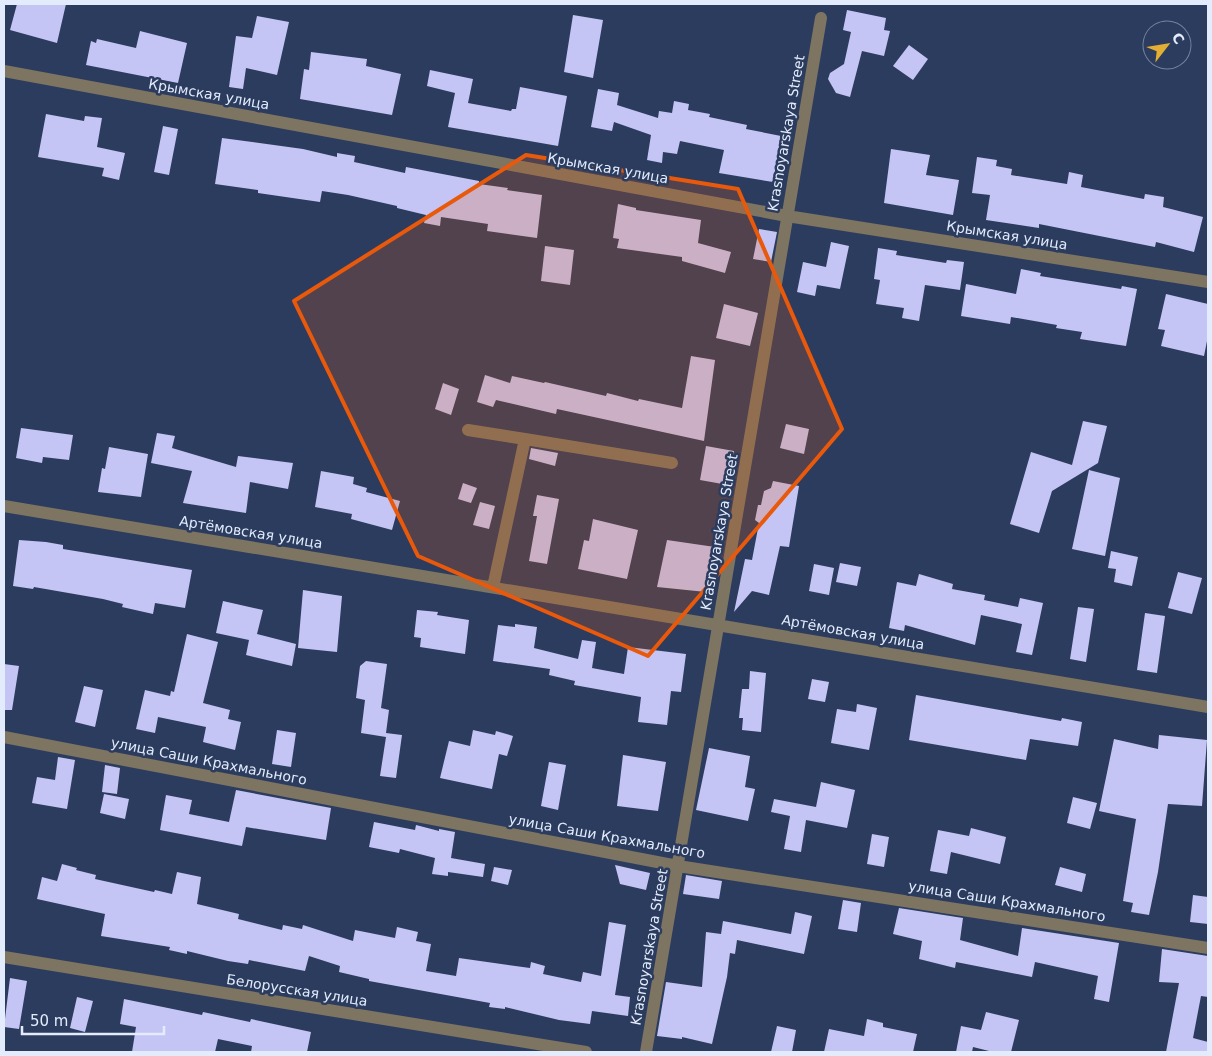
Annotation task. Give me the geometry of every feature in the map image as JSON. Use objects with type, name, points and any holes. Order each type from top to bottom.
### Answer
[{"type":"street","name":"Krasnoyarskaya Street","points":[[646,1052],[821,18]]},
{"type":"street","name":"Крымская улица","points":[[4,71],[787,216],[1208,282]]},
{"type":"street","points":[[468,430],[672,463]]},
{"type":"street","points":[[493,587],[525,439]]},
{"type":"street","name":"Артёмовская улица","points":[[4,506],[718,624],[1208,708]]},
{"type":"street","name":"улица Саши Крахмального","points":[[4,738],[678,866],[1208,948]]},
{"type":"street","name":"Белорусская улица","points":[[4,957],[586,1052]]},
{"type":"highlighted area","points":[[526,155],[738,189],[842,429],[648,656],[418,556],[294,301]]},
{"type":"building","points":[[17,4],[66,4],[57,43],[10,30]]},
{"type":"building","points":[[847,10],[886,18],[884,30],[890,31],[884,56],[862,51],[850,97],[836,93],[828,79],[830,73],[844,64],[851,32],[843,30]]},
{"type":"building","points":[[573,15],[603,20],[593,78],[564,72]]},
{"type":"building","points":[[257,16],[289,22],[277,75],[246,68],[243,89],[229,87],[236,36],[252,38]]},
{"type":"building","points":[[140,31],[187,43],[178,83],[86,65],[91,41],[96,43],[97,39],[136,48]]},
{"type":"building","points":[[909,45],[928,59],[913,80],[893,66]]},
{"type":"building","points":[[311,52],[367,59],[366,66],[401,74],[392,115],[300,99],[304,69],[309,70]]},
{"type":"building","points":[[430,70],[473,79],[468,103],[511,111],[516,109],[520,87],[567,96],[558,146],[448,127],[455,93],[427,86]]},
{"type":"building","points":[[598,89],[619,93],[617,105],[658,118],[659,111],[672,113],[674,101],[689,104],[688,110],[710,114],[709,117],[747,125],[746,129],[781,136],[773,182],[719,173],[724,150],[680,141],[677,154],[663,152],[662,163],[647,160],[651,135],[614,122],[612,131],[591,127]]},
{"type":"building","points":[[46,114],[84,121],[85,116],[102,118],[97,147],[125,153],[119,180],[102,176],[104,168],[38,157]]},
{"type":"building","points":[[163,126],[178,129],[169,175],[154,172]]},
{"type":"building","points":[[222,138],[303,149],[337,157],[337,153],[355,156],[354,162],[405,173],[406,167],[479,181],[479,184],[508,188],[507,190],[542,195],[537,238],[487,231],[488,224],[441,217],[440,226],[424,223],[426,215],[397,208],[397,206],[348,195],[322,191],[320,202],[258,193],[258,190],[215,184]]},
{"type":"building","points":[[891,149],[930,155],[926,175],[959,180],[953,215],[884,203]]},
{"type":"building","points":[[977,157],[997,160],[996,166],[1012,169],[1011,175],[1067,184],[1069,172],[1083,175],[1081,187],[1144,199],[1145,194],[1164,197],[1163,207],[1203,217],[1194,252],[1156,242],[1155,247],[1039,224],[1039,228],[986,220],[990,195],[972,193]]},
{"type":"building","points":[[618,204],[636,208],[636,210],[701,220],[698,243],[731,252],[725,273],[682,261],[682,257],[617,248],[619,239],[613,238]]},
{"type":"building","points":[[759,229],[777,232],[771,262],[753,259]]},
{"type":"building","points":[[831,242],[849,246],[840,289],[817,285],[815,296],[797,292],[803,262],[826,267]]},
{"type":"building","points":[[545,246],[574,250],[570,285],[541,281]]},
{"type":"building","points":[[878,248],[897,251],[896,255],[946,263],[947,260],[964,262],[960,290],[925,285],[919,321],[902,318],[904,308],[876,304],[880,280],[874,279]]},
{"type":"building","points":[[1021,269],[1041,273],[1040,276],[1121,289],[1122,286],[1137,289],[1126,346],[1080,339],[1082,332],[1056,328],[1057,325],[1011,317],[1010,324],[961,316],[966,284],[1016,294]]},
{"type":"building","points":[[1166,294],[1208,304],[1208,336],[1204,356],[1161,346],[1165,330],[1158,329]]},
{"type":"building","points":[[724,304],[758,313],[750,346],[716,338]]},
{"type":"building","points":[[691,356],[715,360],[704,441],[557,409],[556,414],[496,400],[493,407],[477,402],[485,375],[510,383],[512,376],[606,396],[607,393],[638,401],[639,399],[682,408]]},
{"type":"building","points":[[443,383],[459,389],[451,415],[435,409]]},
{"type":"building","points":[[1083,421],[1107,426],[1098,463],[1052,491],[1039,533],[1010,524],[1031,452],[1072,465]]},
{"type":"building","points":[[786,424],[809,429],[804,454],[780,448]]},
{"type":"building","points":[[21,428],[73,435],[69,460],[43,457],[42,463],[16,458]]},
{"type":"building","points":[[157,433],[175,436],[172,448],[236,467],[238,456],[293,463],[288,489],[250,482],[246,513],[183,503],[192,471],[151,463]]},
{"type":"building","points":[[706,446],[734,451],[728,485],[700,480]]},
{"type":"building","points":[[109,447],[148,454],[141,497],[98,492],[102,468],[105,469]]},
{"type":"building","points":[[531,448],[558,453],[555,466],[529,459]]},
{"type":"building","points":[[1089,470],[1120,478],[1105,556],[1072,549]]},
{"type":"building","points":[[321,471],[354,477],[353,484],[367,488],[366,492],[400,501],[392,530],[351,519],[352,514],[315,507]]},
{"type":"building","points":[[773,481],[799,486],[789,547],[780,546],[769,595],[752,591],[734,612],[745,559],[752,560],[759,523],[755,520],[758,505],[761,505],[764,491],[771,488]]},
{"type":"building","points":[[463,483],[477,488],[471,503],[458,499]]},
{"type":"building","points":[[537,495],[559,499],[547,564],[529,561],[537,516],[533,516]]},
{"type":"building","points":[[480,502],[495,506],[489,529],[473,525]]},
{"type":"building","points":[[593,519],[638,530],[627,579],[578,569],[584,540],[589,541]]},
{"type":"building","points":[[19,540],[46,542],[63,545],[63,549],[192,570],[185,608],[155,603],[153,614],[122,607],[123,604],[103,599],[34,587],[33,589],[13,586]]},
{"type":"building","points":[[667,540],[715,547],[706,592],[657,587]]},
{"type":"building","points":[[1111,551],[1138,557],[1132,586],[1114,582],[1116,569],[1108,568]]},
{"type":"building","points":[[840,563],[861,567],[857,586],[836,582]]},
{"type":"building","points":[[814,564],[834,568],[829,595],[809,591]]},
{"type":"building","points":[[1178,572],[1202,578],[1192,614],[1168,608]]},
{"type":"building","points":[[919,574],[953,584],[952,589],[985,595],[984,600],[1018,607],[1020,598],[1043,603],[1032,655],[1016,652],[1022,624],[981,615],[975,645],[905,625],[904,631],[889,628],[897,582],[916,586]]},
{"type":"building","points":[[303,590],[342,596],[337,652],[298,648]]},
{"type":"building","points":[[223,601],[263,610],[257,634],[296,644],[292,666],[246,655],[249,640],[216,633]]},
{"type":"building","points":[[1078,607],[1094,609],[1086,662],[1070,659]]},
{"type":"building","points":[[417,610],[438,612],[437,615],[469,620],[465,654],[420,647],[421,638],[414,637]]},
{"type":"building","points":[[1145,613],[1165,616],[1157,673],[1137,670]]},
{"type":"building","points":[[515,624],[537,627],[534,648],[578,659],[582,640],[596,642],[592,668],[624,674],[628,647],[686,654],[681,692],[671,691],[667,725],[638,722],[641,697],[574,685],[575,681],[549,675],[550,669],[493,661],[498,625],[515,627]]},
{"type":"building","points":[[187,634],[218,642],[203,703],[230,710],[228,719],[241,722],[235,750],[203,742],[206,727],[158,717],[155,733],[136,729],[145,690],[170,696],[171,691],[174,692]]},
{"type":"building","points":[[366,661],[387,664],[381,708],[389,710],[386,733],[402,735],[396,778],[380,776],[386,737],[361,733],[365,700],[356,698],[360,666]]},
{"type":"building","points":[[4,664],[19,666],[12,710],[4,710]]},
{"type":"building","points":[[750,671],[766,673],[761,732],[742,730],[743,718],[739,718],[742,689],[749,689]]},
{"type":"building","points":[[812,679],[829,682],[825,702],[808,699]]},
{"type":"building","points":[[84,686],[103,690],[95,727],[75,722]]},
{"type":"building","points":[[916,695],[1061,721],[1062,718],[1082,722],[1078,746],[1030,739],[1026,760],[909,740]]},
{"type":"building","points":[[857,704],[877,708],[869,750],[831,743],[837,709],[856,712]]},
{"type":"building","points":[[277,730],[296,733],[291,767],[272,764]]},
{"type":"building","points":[[473,730],[495,735],[496,731],[513,736],[507,756],[499,754],[492,789],[440,778],[449,741],[470,746]]},
{"type":"building","points":[[1159,735],[1207,740],[1202,806],[1168,804],[1158,872],[1149,915],[1131,912],[1133,903],[1123,901],[1136,819],[1099,811],[1114,739],[1158,749]]},
{"type":"building","points":[[709,748],[750,756],[745,787],[755,789],[748,821],[696,810]]},
{"type":"building","points":[[623,755],[666,762],[658,811],[617,806]]},
{"type":"building","points":[[58,757],[75,760],[67,809],[32,803],[37,777],[55,780]]},
{"type":"building","points":[[549,762],[566,765],[558,810],[541,806]]},
{"type":"building","points":[[105,765],[120,768],[117,794],[102,792]]},
{"type":"building","points":[[821,782],[855,790],[847,828],[806,820],[801,852],[784,849],[790,816],[771,812],[774,799],[816,807]]},
{"type":"building","points":[[236,790],[331,808],[326,840],[246,827],[242,846],[160,830],[166,795],[192,800],[189,814],[229,822]]},
{"type":"building","points":[[104,794],[129,799],[125,819],[100,813]]},
{"type":"building","points":[[1073,797],[1097,803],[1090,829],[1067,823]]},
{"type":"building","points":[[374,822],[415,830],[416,825],[439,831],[439,829],[455,832],[451,858],[485,864],[483,877],[448,872],[448,876],[432,874],[435,858],[400,849],[399,853],[369,847]]},
{"type":"building","points":[[971,828],[1006,837],[1000,864],[951,852],[947,874],[930,871],[938,830],[969,836]]},
{"type":"building","points":[[872,834],[889,837],[884,867],[867,864]]},
{"type":"building","points":[[62,864],[96,875],[95,879],[172,894],[177,872],[201,877],[197,904],[239,914],[238,919],[282,930],[283,925],[302,929],[303,925],[353,941],[355,930],[395,938],[397,927],[418,932],[416,941],[431,944],[426,971],[456,976],[459,958],[530,968],[531,962],[545,966],[543,974],[581,982],[583,972],[601,976],[609,922],[626,925],[615,995],[630,997],[628,1016],[592,1011],[590,1024],[559,1020],[505,1007],[505,1009],[489,1007],[490,1003],[369,981],[369,979],[339,972],[340,966],[309,956],[305,971],[249,960],[248,964],[228,961],[187,951],[187,954],[169,950],[170,947],[101,936],[105,914],[37,899],[42,877],[57,881]]},
{"type":"building","points":[[615,865],[650,873],[646,890],[620,884]]},
{"type":"building","points":[[494,867],[512,870],[508,885],[491,881]]},
{"type":"building","points":[[1060,867],[1086,874],[1082,892],[1055,885]]},
{"type":"building","points":[[686,875],[722,881],[719,899],[683,894]]},
{"type":"building","points":[[1193,895],[1208,897],[1208,924],[1190,922]]},
{"type":"building","points":[[843,900],[861,903],[857,932],[838,929]]},
{"type":"building","points":[[899,908],[963,918],[960,940],[1018,956],[1022,928],[1119,943],[1109,1002],[1094,999],[1098,976],[1035,962],[1032,977],[956,962],[955,968],[919,959],[922,941],[893,934]]},
{"type":"building","points":[[795,912],[812,916],[804,954],[737,940],[735,954],[730,953],[727,977],[712,1044],[682,1037],[682,1039],[657,1036],[666,982],[702,987],[706,932],[721,934],[723,921],[791,934]]},
{"type":"building","points":[[1162,949],[1208,956],[1208,997],[1201,996],[1193,1038],[1208,1042],[1208,1052],[1166,1052],[1179,983],[1159,982]]},
{"type":"building","points":[[10,978],[27,981],[19,1029],[4,1027]]},
{"type":"building","points":[[77,997],[93,1001],[85,1032],[70,1028]]},
{"type":"building","points":[[124,999],[202,1015],[203,1012],[250,1022],[251,1019],[311,1032],[307,1052],[251,1052],[252,1046],[218,1039],[215,1052],[132,1052],[136,1027],[120,1024]]},
{"type":"building","points":[[986,1012],[1019,1020],[1011,1052],[993,1052],[973,1047],[972,1052],[956,1052],[961,1026],[981,1030]]},
{"type":"building","points":[[867,1019],[883,1023],[883,1027],[917,1034],[913,1052],[824,1052],[829,1029],[864,1036]]},
{"type":"building","points":[[777,1026],[796,1030],[792,1052],[771,1052]]}]
